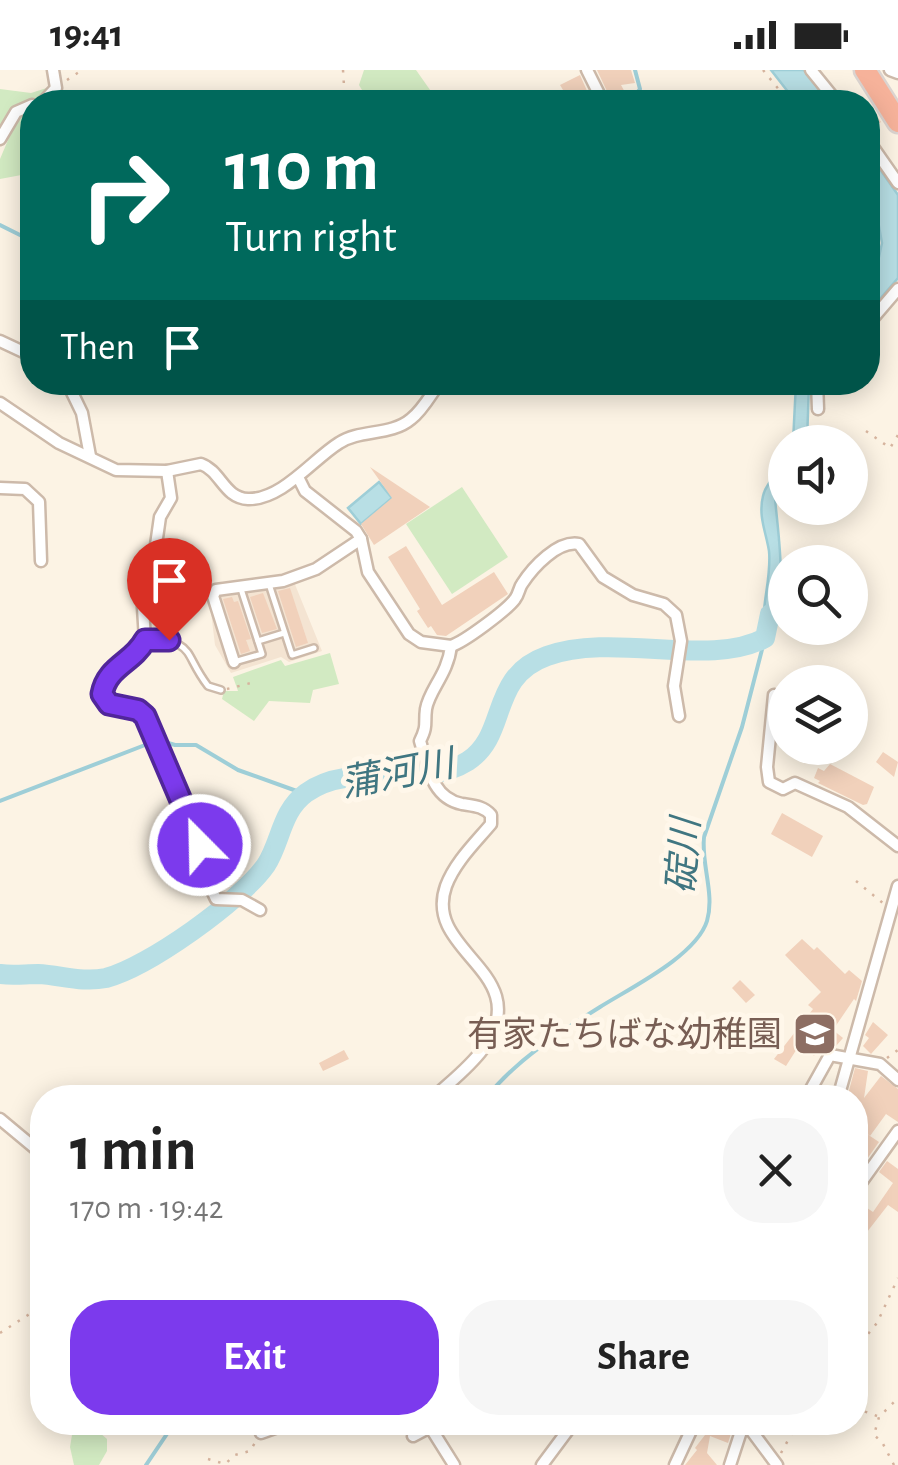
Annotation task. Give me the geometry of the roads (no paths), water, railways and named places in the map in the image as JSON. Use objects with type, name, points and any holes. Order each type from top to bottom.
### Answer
[{"type":"highway","points":[[880,94],[898,122]]},
{"type":"street","points":[[811,70],[827,90]]},
{"type":"street","points":[[890,70],[898,73]]},
{"type":"street","points":[[0,139],[20,110]]},
{"type":"street","points":[[880,159],[898,184]]},
{"type":"street","points":[[880,310],[898,289]]},
{"type":"street","points":[[74,395],[82,413],[90,456]]},
{"type":"street","points":[[0,403],[58,443],[116,470],[167,471],[192,464],[207,465],[230,492],[244,499],[263,496],[298,476],[341,441],[395,428],[412,419],[430,395]]},
{"type":"street","points":[[817,395],[818,409]]},
{"type":"street","points":[[167,471],[171,498],[160,517],[156,546],[141,575],[145,640],[138,651],[114,668],[102,694],[109,704],[138,710],[145,716],[200,845],[202,868],[216,899],[242,900],[260,910]]},
{"type":"street","points":[[298,476],[304,491],[356,531],[368,572],[409,634],[421,642],[451,646],[463,642],[515,600],[522,584],[554,550],[571,542],[579,544],[603,577],[633,595],[664,604],[676,614],[681,641],[674,686],[680,716]]},
{"type":"street","points":[[0,488],[25,489],[39,502],[41,561]]},
{"type":"street","points":[[234,662],[213,596],[220,588],[269,584],[329,563],[361,539]]},
{"type":"street","points":[[446,1085],[482,1049],[500,1011],[492,981],[450,931],[443,907],[446,887],[461,859],[491,824],[491,815],[484,808],[449,801],[433,782],[420,742],[428,725],[426,709],[446,673],[451,646]]},
{"type":"street","points":[[768,757],[769,782],[783,789],[795,783],[848,807],[898,846]]},
{"type":"street","points":[[842,1085],[898,886]]},
{"type":"street","points":[[813,1085],[830,1055],[880,1064],[898,1080]]},
{"type":"street","points":[[3,1125],[30,1145]]},
{"type":"street","points":[[868,1167],[898,1131]]},
{"type":"street","points":[[435,1435],[454,1465]]},
{"type":"street","points":[[542,1465],[564,1435]]},
{"type":"street","points":[[675,1465],[689,1435]]},
{"type":"street","points":[[730,1465],[740,1435]]},
{"type":"street","points":[[754,1435],[776,1464]]},
{"type":"lane","points":[[269,584],[292,655],[314,648]]},
{"type":"lane","points":[[234,662],[262,654],[240,586]]},
{"type":"lane","points":[[258,641],[285,632]]},
{"type":"lane","points":[[145,640],[169,640],[182,645],[208,686],[221,690]]},
{"type":"water","points":[[771,70],[804,70],[820,90],[787,90]]},
{"type":"water","points":[[880,169],[898,195],[898,278],[880,299]]},
{"type":"water","points":[[795,395],[809,395],[808,425],[794,425]]},
{"type":"water","points":[[379,482],[392,498],[361,524],[348,508]]},
{"type":"water","points":[[767,487],[768,525],[778,525],[779,545],[768,546],[762,517]]},
{"type":"water","points":[[768,573],[765,638],[764,617]]},
{"type":"waterway","points":[[635,70],[639,90]]},
{"type":"waterway","points":[[0,225],[20,235]]},
{"type":"waterway","name":"蒲河川","points":[[0,974],[97,979],[145,961],[215,914],[254,880],[271,856],[291,809],[306,793],[344,778],[429,774],[468,761],[481,750],[516,677],[528,665],[547,656],[602,647],[717,650],[765,638],[768,624]]},
{"type":"waterway","name":"碇川","points":[[498,1085],[539,1048],[676,959],[700,934],[709,911],[704,837],[742,727],[765,638]]},
{"type":"waterway","points":[[0,801],[158,740],[196,745],[238,770],[305,794]]},
{"type":"waterway","name":"碇川","points":[[146,1465],[166,1435]]},
{"type":"place","name":"有家たちばな幼稚園","points":[[815,1034]]}]
